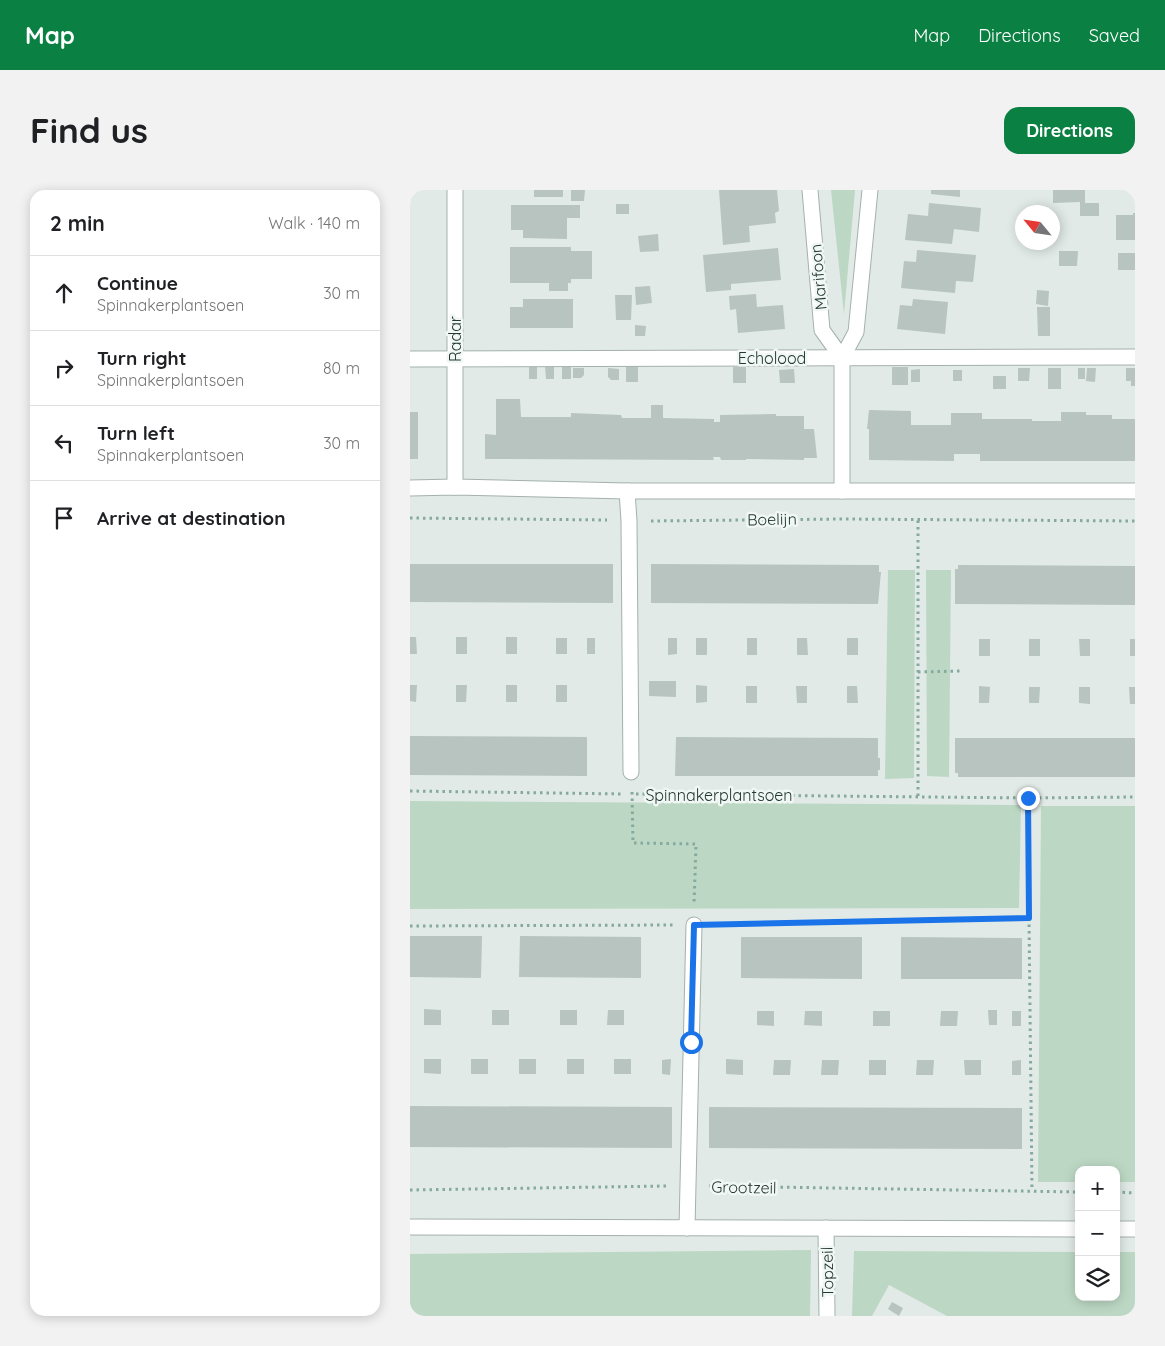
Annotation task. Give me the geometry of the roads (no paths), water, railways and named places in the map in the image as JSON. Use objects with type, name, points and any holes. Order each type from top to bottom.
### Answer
[{"type":"street","name":"Radar","points":[[455,190],[455,487]]},
{"type":"street","name":"Marifoon","points":[[810,190],[822,330],[842,358]]},
{"type":"street","points":[[842,491],[842,358],[856,332],[870,190]]},
{"type":"street","name":"Echolood","points":[[410,359],[1135,357]]},
{"type":"street","name":"Boelijn","points":[[410,488],[455,487],[627,491],[1135,491]]},
{"type":"street","name":"Spinnakerplantsoen","points":[[627,491],[629,521],[631,772]]},
{"type":"street","points":[[686,1228],[694,925]]},
{"type":"street","points":[[410,1227],[1075,1229]]},
{"type":"street","name":"Topzeil","points":[[826,1228],[827,1316]]},
{"type":"street","points":[[1120,1229],[1135,1229]]}]
